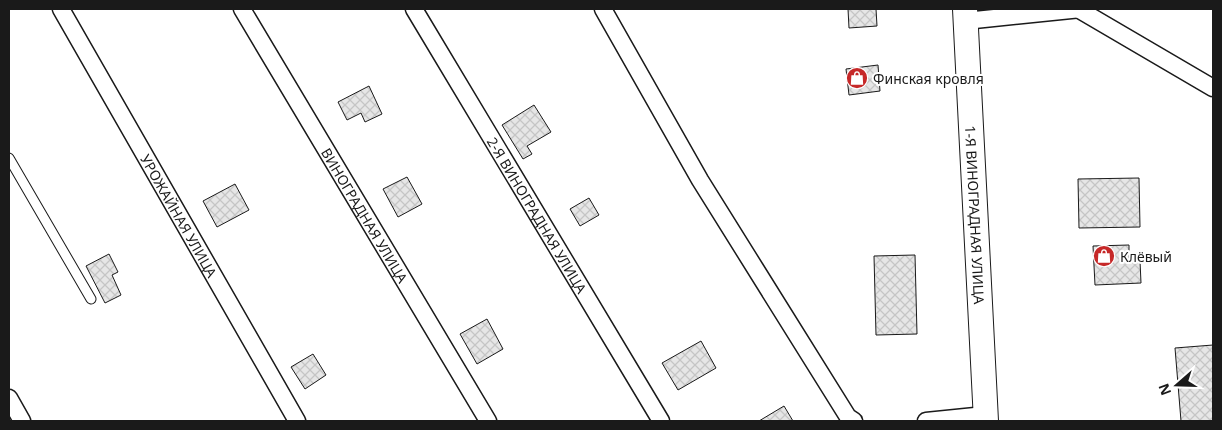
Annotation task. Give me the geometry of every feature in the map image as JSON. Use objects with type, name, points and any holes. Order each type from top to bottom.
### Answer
[{"type":"main road","name":"1-Я ВИНОГРАДНАЯ УЛИЦА","points":[[965,15],[986,418]]},
{"type":"street","name":"УРОЖАЙНАЯ УЛИЦА","points":[[61,9],[297,421]]},
{"type":"street","name":"ВИНОГРАДНАЯ УЛИЦА","points":[[242,9],[488,421]]},
{"type":"street","name":"2-Я ВИНОГРАДНАЯ УЛИЦА","points":[[414,9],[661,421]]},
{"type":"street","points":[[603,9],[700,180],[848,417],[854,421]]},
{"type":"street","points":[[965,15],[1080,9],[1213,88]]},
{"type":"street","points":[[9,398],[22,421]]},
{"type":"street","points":[[926,421],[986,418]]},
{"type":"lane","points":[[9,158],[91,299]]},
{"type":"building","points":[[848,9],[876,9],[877,26],[849,28]]},
{"type":"building","points":[[878,65],[880,91],[849,95],[846,69]]},
{"type":"building","points":[[369,86],[382,114],[365,122],[361,113],[347,120],[338,102]]},
{"type":"building","points":[[534,105],[551,132],[527,146],[532,154],[523,159],[502,125]]},
{"type":"building","points":[[407,177],[422,204],[398,217],[383,189]]},
{"type":"building","points":[[1139,178],[1140,227],[1079,228],[1078,179]]},
{"type":"building","points":[[235,184],[249,210],[217,227],[203,201]]},
{"type":"building","points":[[589,198],[599,215],[580,226],[570,209]]},
{"type":"building","points":[[1129,245],[1129,261],[1140,261],[1141,283],[1095,285],[1093,246]]},
{"type":"building","points":[[109,254],[118,272],[112,275],[121,295],[105,303],[86,266]]},
{"type":"building","points":[[915,255],[917,334],[876,335],[874,256]]},
{"type":"building","points":[[487,319],[503,349],[477,364],[460,334]]},
{"type":"building","points":[[701,341],[716,368],[678,390],[662,363]]},
{"type":"building","points":[[1213,345],[1213,421],[1181,421],[1175,348]]},
{"type":"building","points":[[313,354],[326,375],[305,389],[291,367]]},
{"type":"building","points":[[784,406],[793,421],[759,421]]},
{"type":"place","name":"Финская кровля","points":[[857,78]]},
{"type":"place","name":"Клёвый","points":[[1104,256]]}]
